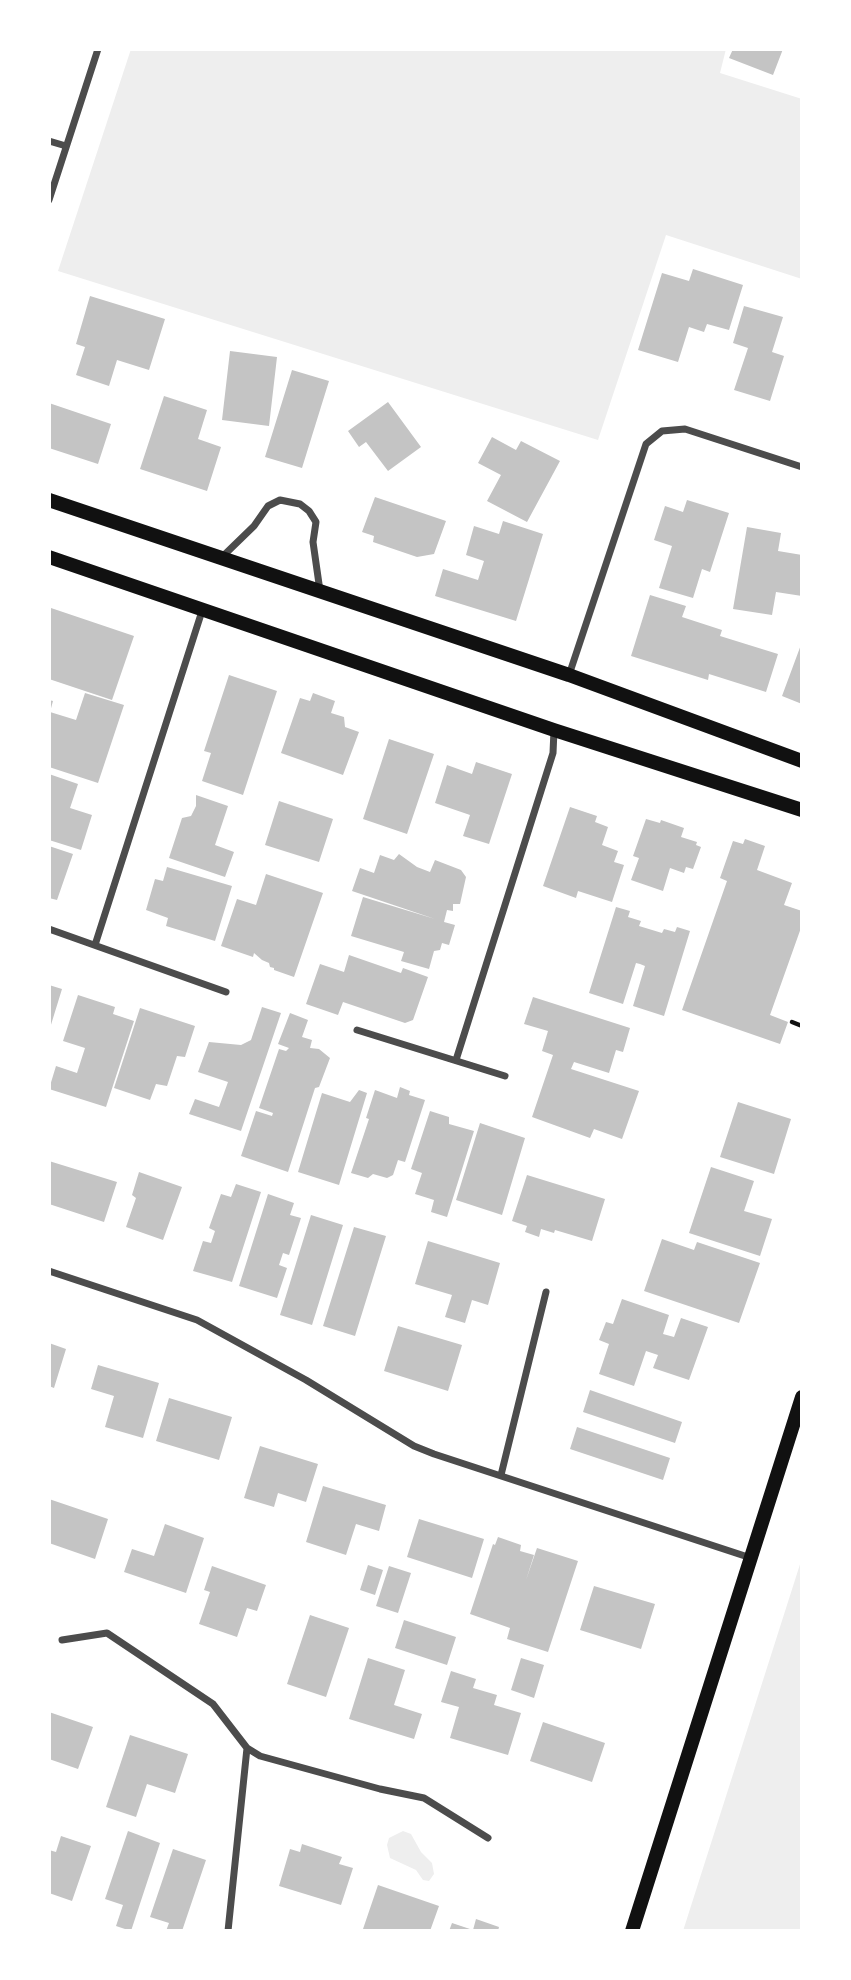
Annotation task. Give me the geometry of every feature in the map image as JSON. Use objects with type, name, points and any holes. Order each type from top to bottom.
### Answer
[{"type":"main road","points":[[49,500],[569,675],[802,761]]},
{"type":"main road","points":[[49,557],[554,730],[802,810]]},
{"type":"main road","points":[[632,1931],[802,1397]]},
{"type":"street","points":[[49,200],[98,49]]},
{"type":"street","points":[[49,141],[66,146]]},
{"type":"street","points":[[569,675],[646,444],[662,431],[685,429],[802,467]]},
{"type":"street","points":[[221,558],[254,526],[268,506],[281,500],[300,503],[316,522],[313,541],[320,592]]},
{"type":"street","points":[[95,945],[202,611]]},
{"type":"street","points":[[456,1060],[553,753],[554,730]]},
{"type":"street","points":[[49,929],[226,992]]},
{"type":"street","points":[[357,1030],[505,1076]]},
{"type":"street","points":[[49,1271],[197,1320],[306,1380],[414,1446],[751,1558]]},
{"type":"street","points":[[501,1475],[546,1292]]},
{"type":"street","points":[[62,1640],[107,1633],[213,1704],[247,1748],[260,1756],[380,1789],[424,1798],[488,1838]]},
{"type":"street","points":[[228,1931],[247,1748]]},
{"type":"path","points":[[792,1022],[802,1026]]},
{"type":"shaded area","points":[[131,49],[726,49],[720,73],[802,99],[802,279],[666,235],[598,440],[58,271]]},
{"type":"shaded area","points":[[802,1558],[802,1931],[683,1931]]},
{"type":"shaded area","points":[[403,1831],[411,1834],[421,1852],[432,1863],[434,1874],[429,1881],[423,1880],[416,1870],[390,1858],[387,1845],[389,1838]]},
{"type":"building","points":[[733,49],[783,49],[773,75],[729,58]]},
{"type":"building","points":[[693,269],[743,285],[729,330],[707,324],[704,332],[689,327],[678,362],[638,350],[662,273],[689,281]]},
{"type":"building","points":[[90,296],[165,319],[149,370],[117,360],[109,386],[76,375],[85,347],[76,344]]},
{"type":"building","points":[[744,306],[783,317],[772,352],[784,356],[770,401],[734,390],[748,348],[733,343]]},
{"type":"building","points":[[230,351],[277,357],[269,426],[222,420]]},
{"type":"building","points":[[292,370],[329,381],[302,468],[265,457]]},
{"type":"building","points":[[164,396],[207,410],[198,439],[221,447],[207,491],[140,469]]},
{"type":"building","points":[[388,402],[421,447],[388,471],[366,442],[359,447],[348,431]]},
{"type":"building","points":[[49,403],[111,424],[98,464],[49,448]]},
{"type":"building","points":[[492,437],[516,450],[521,441],[560,461],[527,522],[487,501],[501,475],[478,463]]},
{"type":"building","points":[[375,497],[446,521],[434,554],[417,557],[373,542],[374,536],[362,532]]},
{"type":"building","points":[[687,500],[729,513],[710,572],[702,569],[693,598],[659,588],[672,546],[654,540],[665,506],[683,512]]},
{"type":"building","points":[[503,521],[543,534],[516,621],[435,596],[443,569],[478,580],[484,561],[466,555],[474,526],[499,534]]},
{"type":"building","points":[[747,527],[781,533],[778,551],[802,555],[802,596],[776,592],[772,615],[733,609]]},
{"type":"building","points":[[650,595],[686,606],[682,617],[722,630],[720,636],[778,654],[766,692],[709,674],[708,680],[631,656]]},
{"type":"building","points":[[51,608],[134,636],[112,700],[49,679]]},
{"type":"building","points":[[802,642],[802,704],[782,696]]},
{"type":"building","points":[[229,675],[277,691],[243,795],[202,781],[211,753],[204,751]]},
{"type":"building","points":[[85,693],[124,705],[98,783],[49,767],[49,700],[53,701],[50,712],[76,720]]},
{"type":"building","points":[[313,693],[335,701],[331,713],[344,717],[345,727],[359,732],[343,775],[281,753],[300,698],[310,701]]},
{"type":"building","points":[[389,739],[434,754],[407,834],[363,819]]},
{"type":"building","points":[[476,762],[512,774],[489,844],[463,836],[470,815],[435,803],[447,765],[472,774]]},
{"type":"building","points":[[49,774],[78,784],[70,808],[92,815],[81,850],[49,840]]},
{"type":"building","points":[[196,795],[228,806],[215,845],[234,852],[225,877],[169,858],[182,818],[191,816],[196,806]]},
{"type":"building","points":[[279,801],[333,819],[319,862],[265,845]]},
{"type":"building","points":[[570,807],[597,816],[595,822],[608,827],[602,845],[618,851],[614,862],[624,865],[612,902],[578,891],[576,898],[543,886]]},
{"type":"building","points":[[646,819],[660,823],[661,820],[684,828],[681,837],[697,842],[696,845],[701,847],[693,869],[686,867],[684,873],[670,868],[663,891],[631,880],[639,858],[633,856]]},
{"type":"building","points":[[745,839],[765,846],[757,870],[792,883],[784,905],[802,911],[802,925],[770,1015],[788,1022],[780,1044],[682,1010],[727,881],[720,878],[733,841],[743,844]]},
{"type":"building","points":[[49,846],[73,854],[57,900],[49,898]]},
{"type":"building","points":[[399,854],[417,867],[430,872],[435,860],[461,870],[466,877],[460,904],[453,904],[453,911],[447,910],[444,922],[455,925],[449,945],[442,943],[440,950],[434,951],[429,969],[401,961],[404,952],[351,936],[363,897],[435,919],[352,891],[360,868],[374,873],[380,855],[394,860]]},
{"type":"building","points":[[167,867],[232,886],[215,941],[166,926],[168,918],[146,910],[155,879],[163,881]]},
{"type":"building","points":[[266,874],[323,893],[294,977],[274,970],[254,953],[253,957],[221,946],[237,899],[256,905]]},
{"type":"building","points":[[616,907],[630,911],[628,917],[641,921],[639,926],[662,933],[664,929],[675,932],[677,927],[690,931],[664,1016],[633,1006],[645,966],[640,964],[636,963],[623,1004],[589,993]]},
{"type":"building","points":[[349,955],[401,973],[403,968],[428,977],[413,1020],[405,1023],[343,1002],[338,1015],[306,1004],[320,964],[344,972]]},
{"type":"building","points":[[49,985],[62,989],[50,1028],[49,1028]]},
{"type":"building","points":[[78,995],[115,1007],[113,1014],[134,1021],[106,1107],[49,1089],[56,1066],[77,1073],[85,1048],[63,1041]]},
{"type":"building","points":[[533,997],[630,1028],[623,1052],[616,1050],[609,1073],[574,1062],[571,1069],[639,1091],[622,1139],[594,1129],[590,1138],[532,1117],[553,1055],[542,1051],[548,1031],[524,1024]]},
{"type":"building","points":[[262,1007],[281,1013],[241,1131],[189,1114],[195,1099],[219,1107],[228,1082],[198,1072],[209,1042],[241,1045],[251,1040]]},
{"type":"building","points":[[140,1008],[195,1026],[185,1057],[177,1056],[167,1086],[156,1084],[150,1100],[114,1088]]},
{"type":"building","points":[[290,1013],[308,1020],[302,1037],[312,1040],[310,1048],[319,1049],[330,1058],[319,1087],[315,1088],[288,1172],[241,1156],[256,1111],[272,1116],[273,1113],[259,1108],[279,1049],[286,1051],[289,1048],[278,1044]]},
{"type":"building","points":[[400,1087],[410,1091],[409,1095],[425,1100],[405,1162],[398,1160],[393,1175],[387,1178],[373,1174],[368,1178],[351,1173],[369,1119],[366,1118],[375,1090],[397,1098]]},
{"type":"building","points":[[359,1090],[367,1093],[339,1185],[298,1172],[322,1093],[350,1102]]},
{"type":"building","points":[[738,1102],[791,1119],[774,1174],[720,1157]]},
{"type":"building","points":[[430,1111],[449,1117],[449,1124],[474,1131],[447,1217],[431,1212],[434,1200],[415,1194],[422,1173],[411,1169]]},
{"type":"building","points":[[480,1123],[525,1138],[502,1215],[456,1200]]},
{"type":"building","points":[[49,1161],[117,1182],[104,1222],[49,1204]]},
{"type":"building","points":[[711,1167],[754,1181],[744,1211],[772,1219],[760,1256],[689,1233]]},
{"type":"building","points":[[139,1172],[182,1187],[163,1240],[126,1227],[136,1198],[132,1195]]},
{"type":"building","points":[[527,1175],[605,1199],[592,1241],[555,1230],[554,1233],[541,1229],[539,1237],[525,1232],[527,1226],[512,1221]]},
{"type":"building","points":[[236,1184],[261,1192],[232,1282],[193,1271],[203,1241],[211,1243],[215,1231],[209,1228],[221,1194],[231,1197]]},
{"type":"building","points":[[268,1194],[294,1203],[290,1215],[301,1218],[289,1255],[283,1253],[279,1265],[287,1268],[277,1298],[239,1286]]},
{"type":"building","points":[[311,1215],[343,1225],[312,1325],[280,1315]]},
{"type":"building","points":[[354,1227],[386,1236],[355,1336],[323,1326]]},
{"type":"building","points":[[662,1239],[694,1250],[697,1242],[760,1263],[739,1323],[644,1291]]},
{"type":"building","points":[[428,1241],[500,1263],[488,1305],[472,1300],[465,1323],[445,1317],[452,1295],[415,1284]]},
{"type":"building","points":[[622,1299],[669,1315],[663,1334],[674,1337],[681,1318],[708,1327],[689,1380],[653,1368],[658,1355],[646,1351],[634,1386],[599,1374],[609,1344],[599,1340],[606,1322],[613,1324]]},
{"type":"building","points":[[398,1326],[462,1345],[448,1391],[384,1371]]},
{"type":"building","points":[[49,1343],[66,1349],[54,1388],[49,1386]]},
{"type":"building","points":[[98,1365],[159,1383],[143,1438],[105,1427],[114,1396],[91,1389]]},
{"type":"building","points":[[590,1390],[682,1422],[675,1443],[583,1412]]},
{"type":"building","points":[[169,1398],[232,1417],[219,1460],[156,1441]]},
{"type":"building","points":[[577,1427],[670,1458],[663,1480],[570,1449]]},
{"type":"building","points":[[260,1446],[318,1464],[306,1502],[278,1493],[274,1507],[244,1498]]},
{"type":"building","points":[[323,1486],[386,1505],[379,1531],[356,1524],[346,1555],[306,1542]]},
{"type":"building","points":[[49,1499],[108,1519],[95,1559],[49,1543]]},
{"type":"building","points":[[419,1519],[484,1539],[472,1578],[407,1557]]},
{"type":"building","points":[[165,1524],[204,1538],[186,1593],[124,1572],[132,1549],[154,1556]]},
{"type":"building","points":[[498,1537],[521,1545],[520,1551],[534,1555],[526,1580],[537,1548],[578,1561],[548,1652],[507,1639],[510,1628],[470,1614],[493,1544],[495,1545]]},
{"type":"building","points":[[368,1565],[383,1570],[375,1595],[360,1590]]},
{"type":"building","points":[[212,1566],[266,1585],[257,1611],[247,1608],[237,1637],[199,1624],[210,1592],[204,1590]]},
{"type":"building","points":[[389,1566],[411,1573],[398,1613],[376,1606]]},
{"type":"building","points":[[594,1586],[655,1604],[641,1649],[580,1630]]},
{"type":"building","points":[[310,1615],[349,1628],[326,1697],[287,1684]]},
{"type":"building","points":[[404,1620],[456,1637],[447,1665],[395,1648]]},
{"type":"building","points":[[368,1658],[405,1670],[394,1705],[422,1714],[414,1739],[349,1719]]},
{"type":"building","points":[[521,1658],[544,1665],[534,1698],[511,1690]]},
{"type":"building","points":[[451,1671],[476,1679],[473,1688],[497,1695],[494,1705],[521,1713],[508,1755],[450,1738],[459,1707],[441,1702]]},
{"type":"building","points":[[49,1712],[93,1727],[78,1769],[49,1759]]},
{"type":"building","points":[[543,1722],[605,1743],[592,1782],[530,1761]]},
{"type":"building","points":[[130,1735],[188,1754],[175,1793],[147,1784],[136,1817],[106,1807]]},
{"type":"building","points":[[128,1831],[160,1843],[131,1931],[116,1926],[123,1905],[105,1899]]},
{"type":"building","points":[[61,1836],[91,1846],[72,1901],[49,1893],[49,1850],[56,1852]]},
{"type":"building","points":[[302,1844],[342,1857],[339,1864],[353,1868],[341,1905],[279,1886],[290,1849],[300,1852]]},
{"type":"building","points":[[173,1849],[206,1860],[182,1931],[166,1931],[169,1923],[150,1917]]},
{"type":"building","points":[[378,1885],[439,1906],[430,1931],[363,1929]]},
{"type":"building","points":[[476,1919],[499,1927],[498,1931],[449,1931],[452,1923],[473,1930]]}]
